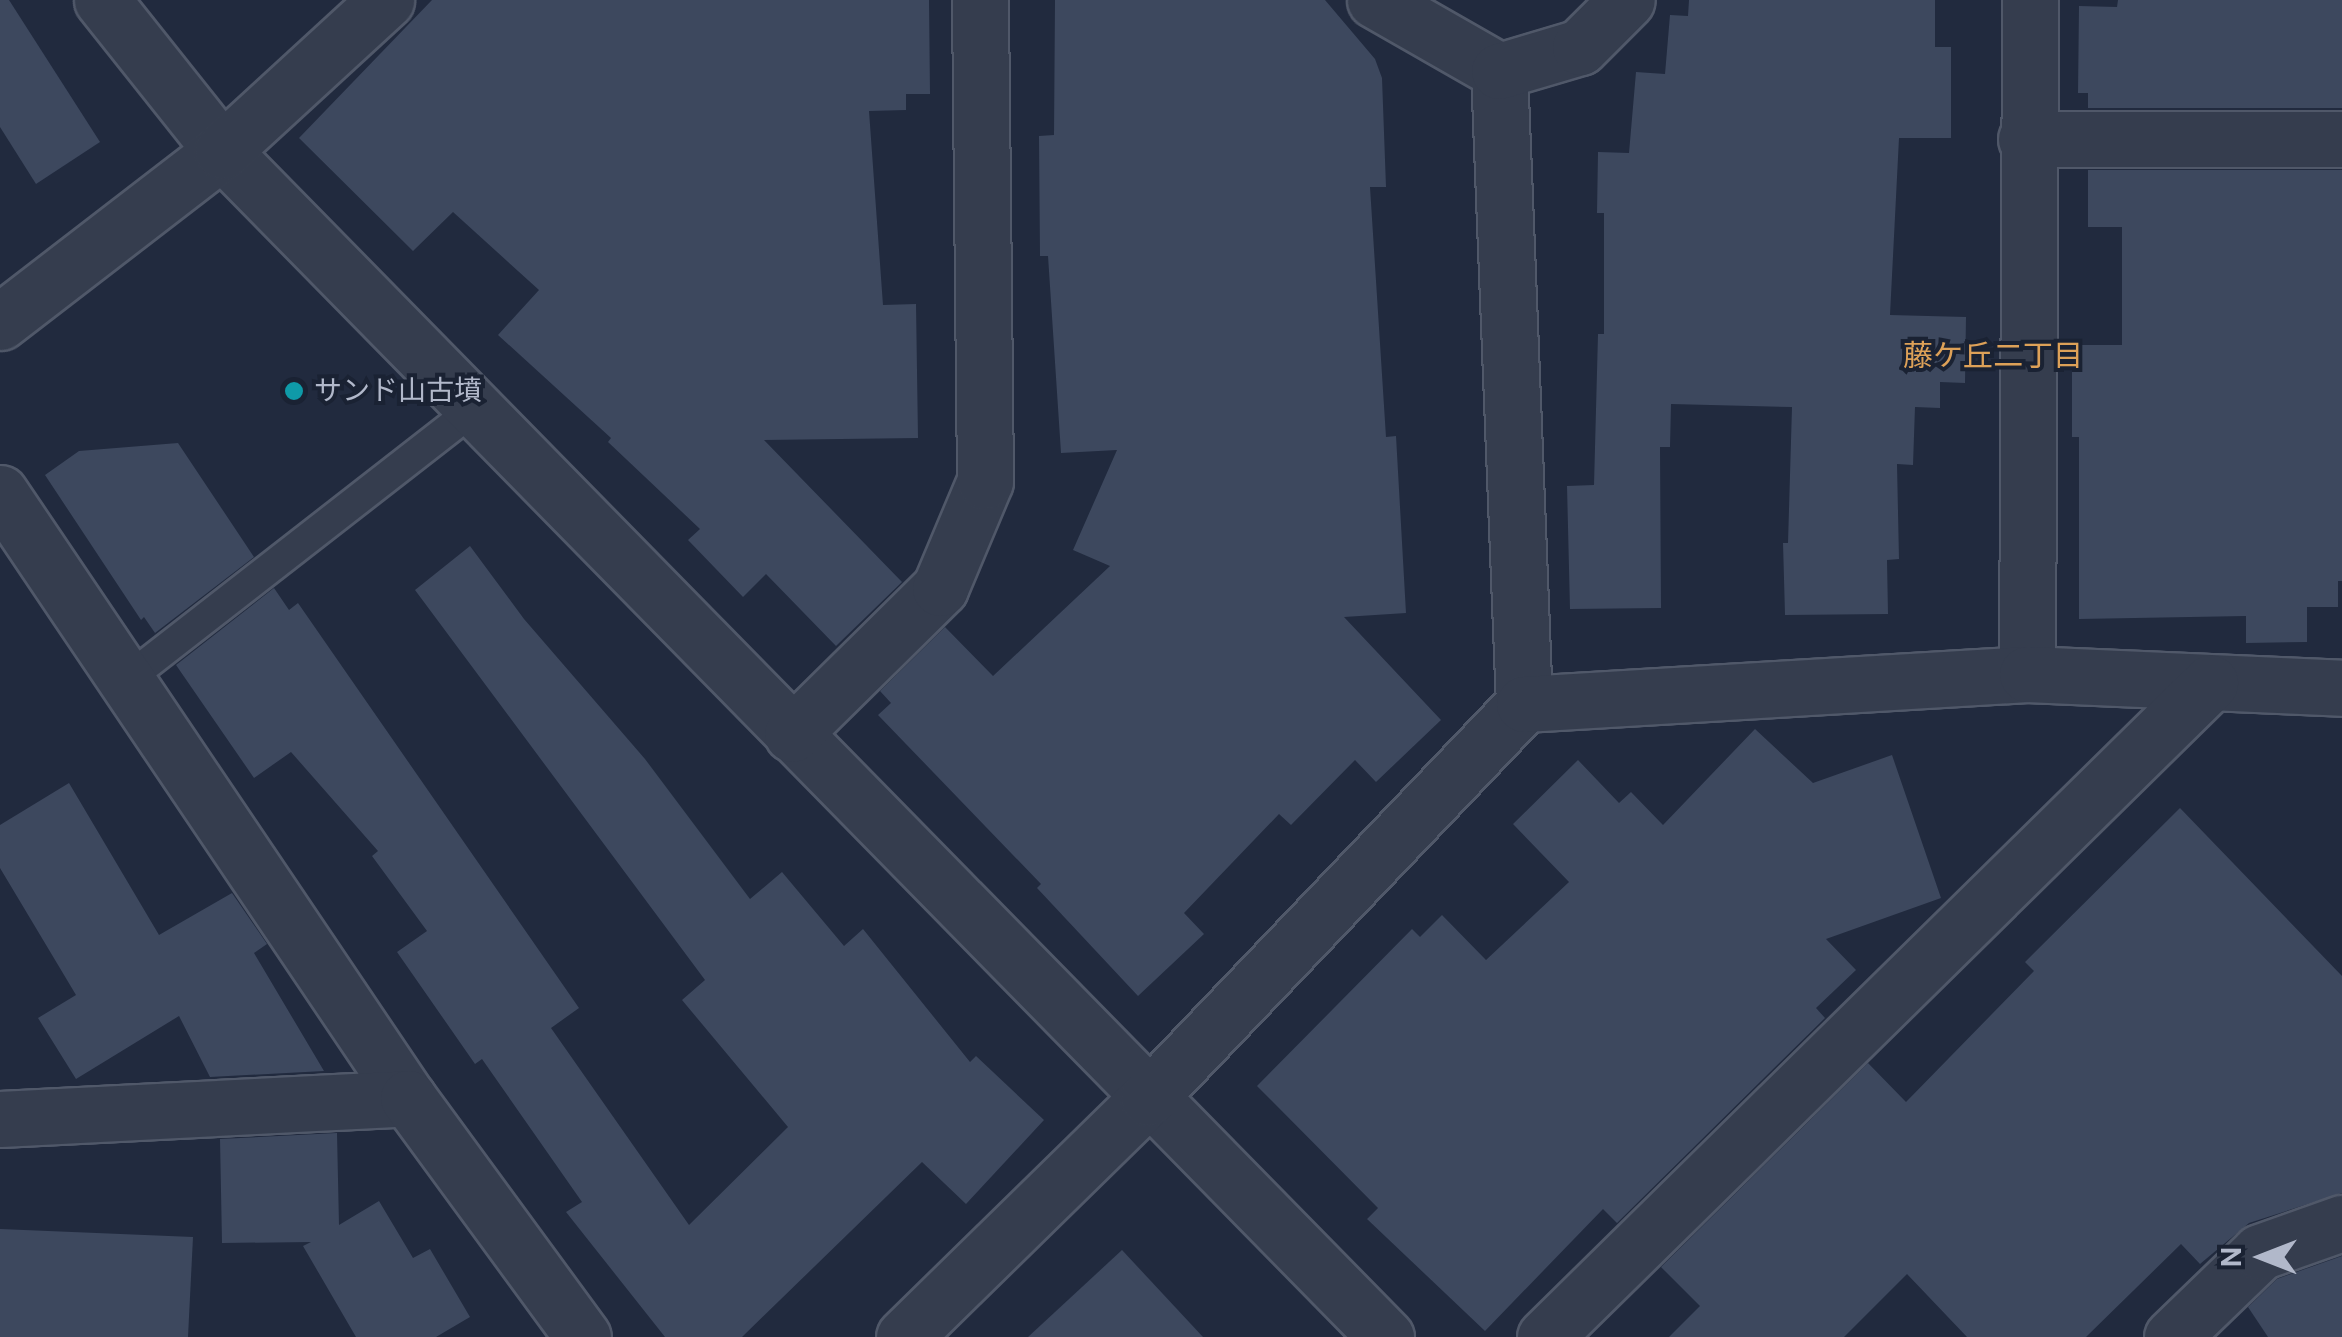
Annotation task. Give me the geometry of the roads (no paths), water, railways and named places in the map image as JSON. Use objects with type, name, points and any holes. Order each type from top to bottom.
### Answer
[{"type":"street","points":[[102,0],[222,151],[1386,1337]]},
{"type":"street","points":[[0,322],[222,151],[386,0]]},
{"type":"street","points":[[792,734],[940,588],[985,482],[980,0]]},
{"type":"street","points":[[1375,0],[1499,71],[1580,46],[1627,0]]},
{"type":"street","points":[[2027,674],[2026,139],[2030,0]]},
{"type":"street","points":[[1499,71],[1524,704]]},
{"type":"street","points":[[2026,139],[2342,139]]},
{"type":"street","points":[[0,493],[408,1098],[583,1337]]},
{"type":"street","points":[[904,1337],[1148,1098],[1524,704],[2027,674],[2342,688]]},
{"type":"street","points":[[1545,1337],[2210,683]]},
{"type":"street","points":[[0,1119],[408,1098]]},
{"type":"street","points":[[2172,1337],[2260,1252],[2342,1223]]},
{"type":"lane","points":[[126,680],[474,409]]},
{"type":"place","name":"サンド山古墳","points":[[294,391]]},
{"type":"district","name":"藤ケ丘二丁目","points":[[1993,356]]}]
